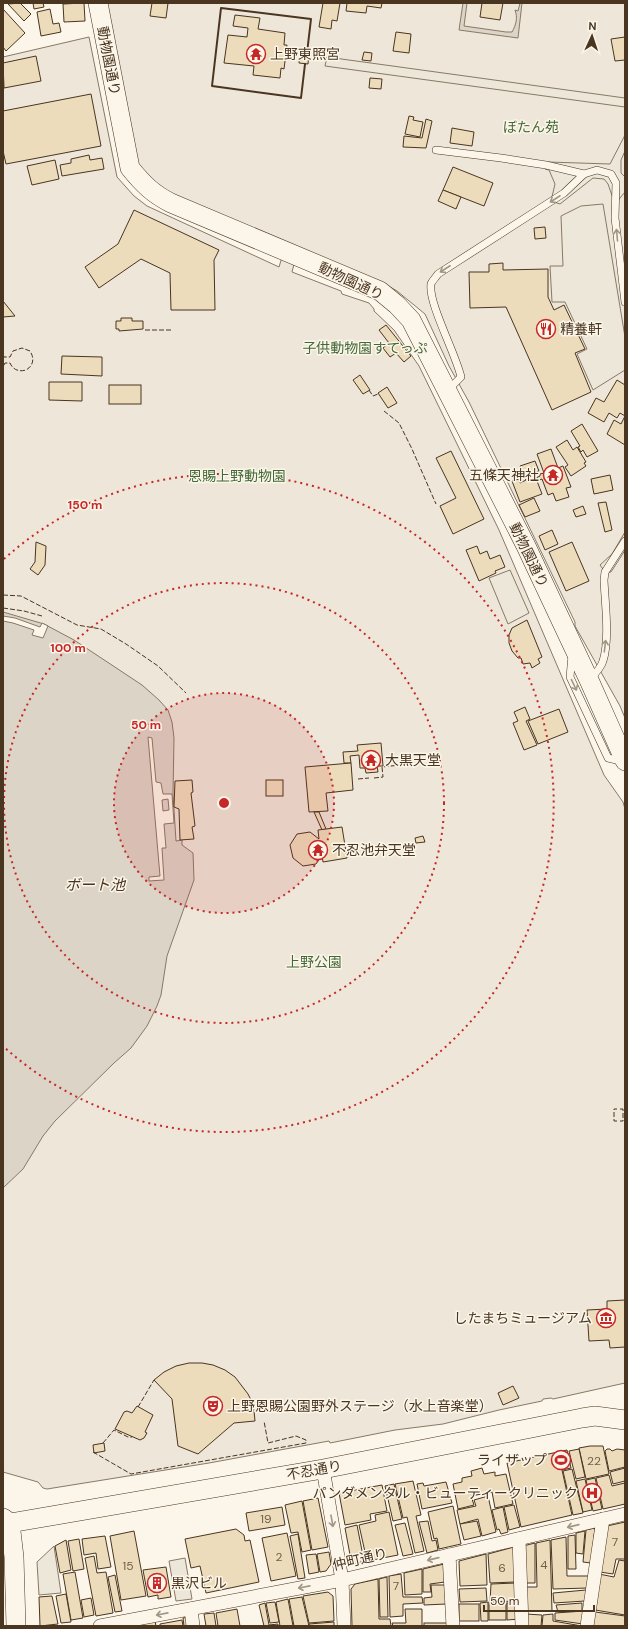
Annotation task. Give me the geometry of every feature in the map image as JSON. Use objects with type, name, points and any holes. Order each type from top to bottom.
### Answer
[{"type":"street","name":"動物園通り","points":[[98,3],[130,168],[143,184],[156,196],[171,203],[380,292],[397,305],[411,320],[526,546],[589,680],[625,762]]},
{"type":"street","name":"不忍通り","points":[[5,1522],[323,1469],[582,1418],[595,1416],[625,1420]]},
{"type":"street","points":[[323,1469],[342,1580],[344,1626]]},
{"type":"street","name":"仲町通り","points":[[100,1626],[342,1580],[625,1514]]},
{"type":"street","points":[[587,1626],[603,1519]]},
{"type":"street","points":[[5,1522],[14,1564],[16,1626]]},
{"type":"street","points":[[519,1539],[522,1626]]},
{"type":"street","points":[[450,1555],[453,1626]]},
{"type":"street","points":[[191,1609],[194,1626]]},
{"type":"lane","points":[[436,150],[508,159],[584,174]]},
{"type":"lane","points":[[447,391],[461,377],[458,364],[432,298],[431,283],[438,274],[564,193],[584,174],[597,170],[611,174],[616,183],[615,218],[625,302]]},
{"type":"lane","points":[[589,680],[596,673],[603,662],[606,634],[605,572],[625,541]]},
{"type":"lane","points":[[573,647],[570,677],[608,758],[625,762]]},
{"type":"green space","name":"上野公園","points":[[105,3],[625,3],[625,718],[620,706],[575,626],[575,622],[425,314],[397,291],[380,281],[298,249],[292,272],[341,291],[342,294],[369,303],[374,311],[394,330],[419,366],[499,530],[604,775],[623,802],[625,809],[625,1383],[553,1399],[543,1399],[542,1401],[443,1424],[395,1430],[330,1443],[329,1441],[209,1463],[47,1489],[43,1488],[38,1482],[3,1472],[3,57],[89,37],[117,177],[134,196],[147,206],[279,267],[286,244],[171,194],[150,179],[137,163]]},
{"type":"shaded area","points":[[327,57],[625,98],[625,107],[325,66]]},
{"type":"shaded area","points":[[625,135],[625,151],[621,160],[621,173],[625,177],[625,192],[615,204],[608,184],[604,179],[593,178],[560,204],[551,201],[555,184],[549,170],[545,169],[548,162],[610,164]]},
{"type":"shaded area","points":[[603,204],[625,337],[625,370],[593,390],[577,354],[587,349],[565,302],[552,302],[550,266],[563,266],[561,216],[581,206]]},
{"type":"shaded area","points":[[625,532],[625,550],[611,572],[605,572],[600,565],[612,554]]},
{"type":"shaded area","points":[[510,570],[529,613],[508,624],[489,578]]},
{"type":"shaded area","points":[[54,1546],[61,1593],[39,1595],[37,1562]]},
{"type":"shaded area","points":[[185,1558],[192,1599],[176,1601],[169,1561]]},
{"type":"water","points":[[463,3],[467,3],[464,26],[512,32],[516,21],[515,10],[518,11],[520,3],[522,3],[518,38],[459,30]]},
{"type":"water","name":"ボート池","points":[[3,612],[44,624],[74,640],[142,685],[168,710],[172,722],[174,738],[173,794],[176,841],[182,840],[182,845],[193,853],[194,880],[167,956],[161,995],[147,1026],[131,1048],[55,1121],[43,1136],[23,1169],[3,1188]]},
{"type":"pier","points":[[3,616],[15,618],[40,627],[42,623],[48,626],[43,638],[32,635],[34,630],[3,621]]},
{"type":"pier","points":[[148,737],[152,738],[156,782],[161,783],[163,794],[172,794],[174,823],[164,824],[166,848],[162,848],[164,880],[149,881],[149,877],[160,876]],"holes":[[[168,799],[169,810],[163,811],[162,800]]]},
{"type":"building","points":[[20,3],[31,14],[24,21],[8,4]]},
{"type":"building","points":[[33,3],[43,3],[44,7],[34,9]]},
{"type":"building","points":[[84,3],[85,21],[64,22],[63,4]]},
{"type":"building","points":[[152,3],[168,3],[166,18],[150,16]]},
{"type":"building","points":[[323,3],[340,3],[337,21],[332,20],[331,29],[319,27]]},
{"type":"building","points":[[347,3],[382,3],[381,8],[367,6],[366,13],[346,11]]},
{"type":"building","points":[[482,3],[503,3],[500,20],[480,17]]},
{"type":"building","points":[[3,9],[25,33],[6,51],[3,47]]},
{"type":"building","points":[[50,9],[53,24],[59,23],[61,32],[41,36],[37,12]]},
{"type":"building","name":"上野東照宮","points":[[235,15],[260,18],[258,29],[285,33],[284,45],[287,45],[284,69],[281,68],[280,78],[253,75],[254,66],[224,63],[228,35],[247,37],[248,28],[233,26]]},
{"type":"building","points":[[396,32],[411,34],[409,53],[393,51]]},
{"type":"building","points":[[625,37],[625,60],[615,61],[611,39]]},
{"type":"building","points":[[300,52],[309,54],[308,64],[299,63]]},
{"type":"building","points":[[364,52],[372,53],[371,61],[362,60]]},
{"type":"building","points":[[36,56],[41,81],[4,88],[3,63]]},
{"type":"building","points":[[370,78],[382,79],[381,89],[369,88]]},
{"type":"building","points":[[91,94],[101,146],[6,164],[3,151],[3,111]]},
{"type":"building","points":[[409,116],[414,117],[413,120],[423,122],[420,137],[405,134]]},
{"type":"building","points":[[426,119],[432,121],[426,148],[403,147],[404,136],[422,138]]},
{"type":"building","points":[[452,128],[474,132],[472,146],[450,143]]},
{"type":"building","points":[[89,155],[90,160],[102,158],[104,169],[62,176],[60,165],[71,163],[71,159]]},
{"type":"building","points":[[55,160],[59,179],[32,185],[27,166]]},
{"type":"building","points":[[453,167],[493,183],[484,206],[443,190]]},
{"type":"building","points":[[443,190],[461,197],[456,209],[438,201]]},
{"type":"building","points":[[134,210],[219,250],[214,260],[215,310],[171,310],[170,273],[141,259],[99,288],[85,267],[118,244]]},
{"type":"building","points":[[545,227],[546,238],[535,239],[534,228]]},
{"type":"building","name":"精養軒","points":[[503,263],[503,270],[548,269],[548,297],[554,310],[564,305],[585,349],[575,353],[591,392],[552,410],[506,307],[470,308],[469,272],[489,272],[489,264]]},
{"type":"building","points":[[3,301],[15,316],[3,317]]},
{"type":"building","points":[[121,318],[132,318],[132,321],[143,321],[143,329],[119,331],[119,329],[116,329],[116,321],[121,321]]},
{"type":"building","points":[[386,325],[411,356],[404,362],[396,353],[390,357],[383,348],[389,343],[379,330]]},
{"type":"building","points":[[62,356],[102,357],[102,376],[61,374]]},
{"type":"building","points":[[360,375],[370,390],[363,394],[353,380]]},
{"type":"building","points":[[617,380],[625,385],[625,416],[620,413],[617,418],[609,413],[604,422],[588,413],[596,398],[604,402]]},
{"type":"building","points":[[49,382],[82,382],[82,401],[49,400]]},
{"type":"building","points":[[109,385],[141,385],[141,404],[109,404]]},
{"type":"building","points":[[387,387],[397,403],[388,408],[378,393]]},
{"type":"building","points":[[625,416],[625,445],[607,434],[614,420],[621,424]]},
{"type":"building","points":[[582,424],[598,451],[587,457],[583,450],[581,452],[578,447],[580,446],[571,431]]},
{"type":"building","points":[[567,440],[573,450],[577,447],[586,462],[584,463],[586,466],[571,476],[565,467],[568,465],[556,447]]},
{"type":"building","name":"五條天神社","points":[[551,449],[558,468],[563,466],[571,487],[566,488],[569,497],[556,501],[553,493],[548,495],[542,479],[537,481],[542,494],[520,502],[512,481],[519,479],[520,483],[526,480],[520,466],[535,461],[539,471],[534,473],[536,478],[540,476],[540,474],[544,473],[537,454]]},
{"type":"building","points":[[451,451],[484,519],[453,534],[440,506],[456,498],[436,458]]},
{"type":"building","points":[[610,475],[613,490],[594,494],[591,479]]},
{"type":"building","points":[[534,498],[540,511],[525,517],[519,505]]},
{"type":"building","points":[[606,502],[612,530],[605,532],[598,503]]},
{"type":"building","points":[[583,506],[586,514],[576,517],[573,510]]},
{"type":"building","points":[[552,530],[558,544],[545,550],[539,536]]},
{"type":"building","points":[[36,542],[46,546],[45,565],[38,575],[30,569],[35,562]]},
{"type":"building","points":[[572,542],[589,581],[566,591],[549,552]]},
{"type":"building","points":[[477,546],[480,554],[487,551],[490,559],[500,555],[505,567],[495,571],[496,573],[479,581],[466,550]]},
{"type":"building","points":[[527,620],[542,657],[538,659],[540,663],[532,668],[530,663],[523,664],[521,658],[518,658],[512,651],[509,643],[509,635],[512,628]]},
{"type":"building","points":[[525,707],[530,719],[526,721],[537,745],[524,750],[513,723],[518,721],[514,712]]},
{"type":"building","points":[[559,709],[568,732],[538,744],[528,721]]},
{"type":"building","name":"大黒天堂","points":[[381,743],[383,766],[377,766],[378,772],[366,773],[365,768],[360,768],[359,755],[350,756],[351,763],[344,763],[343,752],[358,751],[357,745]]},
{"type":"building","points":[[351,763],[353,790],[326,793],[328,811],[309,812],[305,767]]},
{"type":"building","points":[[192,780],[193,792],[191,793],[195,826],[192,827],[194,839],[180,840],[179,809],[174,807],[175,781]]},
{"type":"building","points":[[266,780],[283,780],[283,796],[266,796]]},
{"type":"building","points":[[314,812],[319,812],[326,829],[322,830]]},
{"type":"building","name":"不忍池弁天堂","points":[[342,827],[347,858],[323,862],[322,855],[316,864],[303,866],[293,858],[290,845],[297,834],[310,832],[319,839],[318,830]]},
{"type":"building","points":[[423,836],[425,842],[416,843],[415,838]]},
{"type":"building","name":"したまちミュージアム","points":[[625,1300],[625,1347],[610,1348],[609,1340],[589,1341],[587,1310],[607,1309],[607,1301]]},
{"type":"building","name":"上野恩賜公園野外ステージ（水上音楽堂）","points":[[189,1363],[213,1365],[225,1370],[235,1377],[252,1402],[255,1421],[234,1423],[198,1454],[178,1446],[172,1399],[154,1380],[164,1372],[176,1366]]},
{"type":"building","points":[[513,1386],[519,1398],[503,1405],[498,1393]]},
{"type":"building","points":[[137,1406],[153,1415],[145,1432],[147,1433],[144,1438],[140,1440],[115,1429],[124,1412],[127,1411],[132,1413]]},
{"type":"building","points":[[104,1443],[105,1451],[94,1453],[93,1445]]},
{"type":"building","points":[[603,1446],[609,1474],[586,1479],[579,1448]]},
{"type":"building","points":[[579,1449],[585,1477],[576,1479],[569,1451]]},
{"type":"building","points":[[607,1449],[612,1451],[617,1449],[625,1450],[625,1467],[609,1471],[605,1451]]},
{"type":"building","points":[[567,1450],[571,1468],[562,1470],[572,1515],[521,1527],[507,1463]]},
{"type":"building","points":[[482,1468],[484,1474],[495,1472],[495,1476],[506,1474],[513,1504],[495,1508],[492,1492],[471,1496],[474,1505],[458,1509],[453,1484],[462,1482],[462,1478],[472,1476],[471,1471]]},
{"type":"building","points":[[625,1468],[625,1481],[613,1484],[610,1472]]},
{"type":"building","points":[[572,1469],[583,1513],[573,1515],[563,1471]]},
{"type":"building","points":[[609,1475],[612,1486],[625,1483],[625,1504],[603,1509],[596,1478]]},
{"type":"building","points":[[595,1478],[602,1509],[593,1511],[586,1480]]},
{"type":"building","points":[[585,1479],[592,1510],[583,1512],[576,1481]]},
{"type":"building","points":[[413,1481],[421,1515],[416,1516],[424,1551],[415,1553],[407,1517],[403,1518],[395,1484]]},
{"type":"building","points":[[446,1482],[452,1503],[422,1509],[417,1484],[423,1483],[424,1486]]},
{"type":"building","points":[[394,1484],[402,1519],[393,1521],[385,1486]]},
{"type":"building","points":[[382,1485],[387,1511],[370,1514],[371,1520],[345,1525],[339,1493]]},
{"type":"building","points":[[488,1496],[496,1532],[482,1536],[478,1519],[460,1524],[457,1510],[476,1506],[474,1500]]},
{"type":"building","points":[[318,1498],[328,1547],[312,1550],[303,1501]]},
{"type":"building","points":[[302,1501],[311,1550],[302,1552],[298,1532],[291,1533],[285,1505]]},
{"type":"building","points":[[514,1505],[520,1527],[509,1530],[504,1507]]},
{"type":"building","points":[[453,1506],[461,1544],[439,1549],[437,1538],[434,1539],[428,1512]]},
{"type":"building","points":[[282,1507],[285,1525],[249,1531],[246,1513]]},
{"type":"building","points":[[503,1507],[508,1532],[501,1534],[499,1529],[497,1530],[492,1510]]},
{"type":"building","points":[[389,1512],[398,1555],[367,1561],[359,1525],[376,1521],[375,1515]]},
{"type":"building","points":[[428,1521],[432,1541],[436,1540],[438,1550],[427,1553],[419,1522]]},
{"type":"building","points":[[477,1521],[481,1536],[464,1540],[460,1524]]},
{"type":"building","points":[[625,1522],[625,1559],[616,1559],[613,1574],[600,1572],[607,1526]]},
{"type":"building","points":[[405,1523],[413,1554],[403,1556],[395,1525]]},
{"type":"building","points":[[357,1525],[364,1561],[355,1564],[351,1560],[345,1528]]},
{"type":"building","points":[[595,1528],[591,1563],[583,1562],[586,1530]]},
{"type":"building","points":[[236,1529],[244,1535],[245,1541],[250,1540],[259,1582],[206,1593],[200,1566],[191,1568],[185,1539]]},
{"type":"building","points":[[134,1531],[146,1596],[121,1600],[110,1536]]},
{"type":"building","points":[[585,1531],[583,1554],[576,1553],[576,1533]]},
{"type":"building","points":[[287,1533],[296,1576],[271,1581],[262,1538]]},
{"type":"building","points":[[298,1534],[305,1578],[298,1579],[290,1536]]},
{"type":"building","points":[[575,1535],[576,1569],[568,1569],[568,1536]]},
{"type":"building","points":[[105,1536],[111,1567],[98,1569],[96,1553],[84,1555],[82,1539]]},
{"type":"building","points":[[566,1537],[567,1576],[590,1576],[588,1588],[553,1589],[551,1540]]},
{"type":"building","points":[[79,1539],[84,1569],[73,1571],[68,1541]]},
{"type":"building","points":[[66,1540],[71,1570],[60,1573],[55,1546]]},
{"type":"building","points":[[550,1540],[552,1611],[525,1611],[525,1587],[537,1587],[536,1543]]},
{"type":"building","points":[[535,1543],[535,1583],[524,1583],[523,1546]]},
{"type":"building","points":[[514,1547],[515,1582],[490,1583],[488,1554]]},
{"type":"building","points":[[329,1552],[331,1564],[326,1571],[320,1572],[317,1554]]},
{"type":"building","points":[[316,1554],[319,1572],[309,1574],[306,1555]]},
{"type":"building","points":[[486,1554],[487,1585],[460,1586],[459,1561]]},
{"type":"building","points":[[94,1556],[97,1573],[106,1572],[113,1613],[96,1616],[85,1558]]},
{"type":"building","points":[[619,1560],[625,1561],[625,1615],[595,1610],[599,1574],[614,1577]]},
{"type":"building","points":[[444,1564],[445,1582],[430,1584],[431,1592],[423,1592],[423,1569]]},
{"type":"building","name":"黒沢ビル","points":[[166,1567],[171,1597],[158,1599],[158,1595],[148,1597],[143,1570]]},
{"type":"building","points":[[422,1569],[422,1594],[405,1595],[404,1573]]},
{"type":"building","points":[[75,1572],[83,1618],[71,1620],[63,1574]]},
{"type":"building","points":[[401,1574],[403,1597],[422,1597],[423,1603],[403,1604],[403,1616],[390,1617],[389,1576]]},
{"type":"building","points":[[115,1575],[122,1611],[115,1612],[108,1577]]},
{"type":"building","points":[[387,1577],[388,1617],[380,1617],[379,1579]]},
{"type":"building","points":[[378,1579],[379,1619],[390,1619],[391,1626],[352,1626],[351,1589],[355,1584]]},
{"type":"building","points":[[516,1583],[516,1601],[490,1602],[491,1584]]},
{"type":"building","points":[[431,1585],[445,1585],[446,1604],[424,1605],[424,1598],[432,1597]]},
{"type":"building","points":[[486,1588],[487,1601],[460,1602],[459,1589]]},
{"type":"building","points":[[586,1590],[585,1601],[554,1603],[553,1593]]},
{"type":"building","points":[[328,1592],[333,1596],[334,1621],[309,1623],[303,1596]]},
{"type":"building","points":[[66,1594],[71,1622],[61,1623],[56,1596]]},
{"type":"building","points":[[52,1596],[58,1624],[40,1626],[39,1597]]},
{"type":"building","points":[[302,1597],[309,1626],[294,1626],[289,1599]]},
{"type":"building","points":[[91,1598],[94,1615],[84,1617],[81,1600]]},
{"type":"building","points":[[288,1599],[293,1626],[280,1626],[276,1602]]},
{"type":"building","points":[[275,1602],[279,1622],[270,1623],[266,1603]]},
{"type":"building","points":[[488,1602],[488,1621],[481,1621],[480,1603]]},
{"type":"building","points":[[489,1602],[506,1602],[506,1620],[489,1620]]},
{"type":"building","points":[[518,1602],[519,1619],[507,1620],[507,1603]]},
{"type":"building","points":[[265,1603],[269,1625],[278,1624],[278,1626],[264,1626],[259,1605]]},
{"type":"building","points":[[582,1603],[582,1611],[558,1612],[556,1605]]},
{"type":"building","points":[[459,1604],[479,1604],[479,1621],[459,1621]]},
{"type":"building","points":[[237,1609],[240,1626],[218,1626],[216,1613]]},
{"type":"building","points":[[405,1609],[422,1609],[422,1626],[393,1626],[392,1623],[406,1623]]},
{"type":"building","points":[[584,1611],[583,1624],[555,1620],[555,1613]]},
{"type":"building","points":[[595,1612],[625,1616],[625,1626],[593,1626]]},
{"type":"building","points":[[214,1613],[216,1626],[206,1626],[204,1614]]},
{"type":"building","points":[[526,1614],[542,1615],[541,1626],[527,1626]]},
{"type":"building","points":[[553,1614],[553,1621],[582,1626],[542,1626],[543,1615]]},
{"type":"building","points":[[189,1617],[191,1626],[184,1626],[183,1618]]},
{"type":"building","points":[[182,1620],[183,1626],[160,1626],[160,1624]]},
{"type":"building","points":[[155,1621],[156,1626],[128,1626]]},
{"type":"building","points":[[334,1622],[334,1626],[310,1626],[309,1624]]},
{"type":"building","points":[[424,1623],[447,1623],[447,1626],[424,1626]]},
{"type":"fence","points":[[145,330],[172,330]]},
{"type":"fence","points":[[3,355],[4,357],[10,357],[13,351],[22,348],[30,351],[33,359],[32,364],[26,370],[16,370],[10,363],[5,363],[3,367]]},
{"type":"fence","points":[[369,390],[373,396],[378,394]]},
{"type":"fence","points":[[384,411],[399,423],[436,504]]},
{"type":"fence","points":[[3,595],[21,596],[77,625],[101,629],[158,666],[186,693]]},
{"type":"fence","points":[[3,608],[24,611],[42,616]]},
{"type":"fence","points":[[374,778],[383,777],[382,767],[400,765]]},
{"type":"fence","points":[[358,779],[369,778]]},
{"type":"fence","points":[[617,1109],[614,1109],[614,1121],[617,1121]]},
{"type":"fence","points":[[620,1109],[623,1109],[623,1121],[620,1121]]},
{"type":"fence","points":[[138,1407],[154,1380]]},
{"type":"fence","points":[[93,1452],[131,1474],[306,1443],[306,1440],[296,1436],[268,1443],[264,1421]]},
{"type":"fence","points":[[103,1443],[114,1430],[128,1437],[132,1437]]},
{"type":"wall","points":[[305,64],[301,98],[212,86],[221,8],[311,19],[307,53]]},
{"type":"place","name":"上野東照宮","points":[[256,54]]},
{"type":"place","name":"精養軒","points":[[546,329]]},
{"type":"place","name":"五條天神社","points":[[553,475]]},
{"type":"place","name":"大黒天堂","points":[[371,760]]},
{"type":"place","name":"不忍池弁天堂","points":[[318,850]]},
{"type":"place","name":"したまちミュージアム","points":[[606,1318]]},
{"type":"place","name":"上野恩賜公園野外ステージ（水上音楽堂）","points":[[213,1406]]},
{"type":"place","name":"ライザップ","points":[[561,1460]]},
{"type":"place","name":"パンダメンタル・ビューティークリニック","points":[[592,1493]]},
{"type":"place","name":"黒沢ビル","points":[[157,1583]]},
{"type":"park label","name":"ぼたん苑","points":[[531,127]]},
{"type":"park label","name":"子供動物園すてっぷ","points":[[365,348]]},
{"type":"park label","name":"恩賜上野動物園","points":[[237,476]]}]
